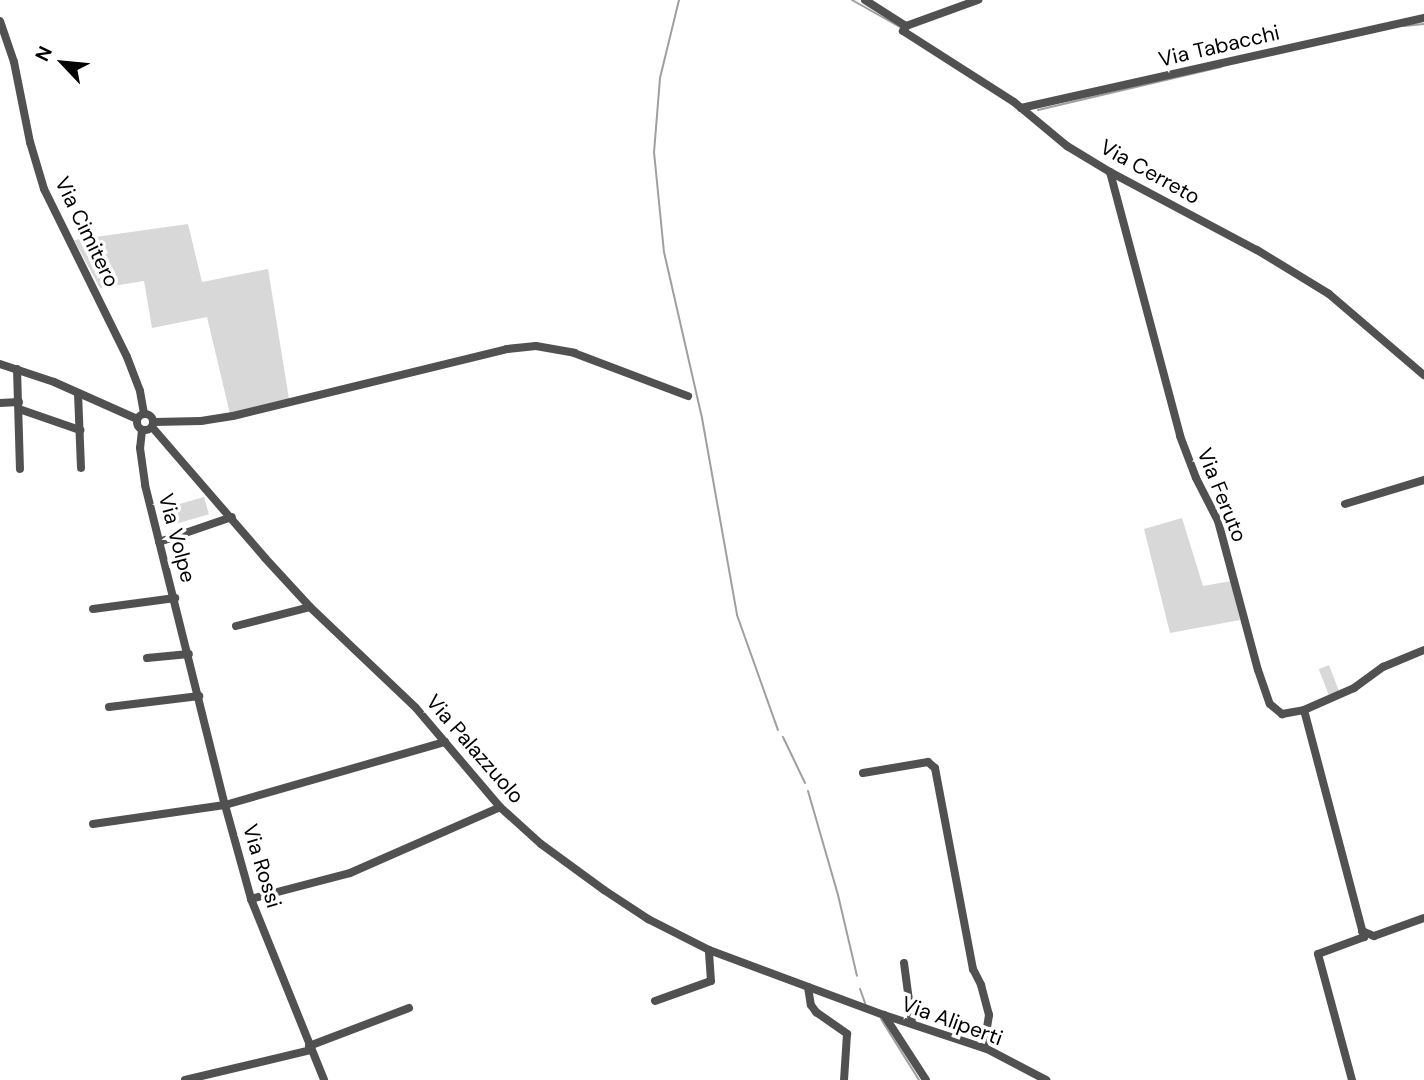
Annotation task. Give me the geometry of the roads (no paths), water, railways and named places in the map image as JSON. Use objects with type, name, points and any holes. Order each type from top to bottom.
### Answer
[{"type":"street","name":"Via Cerreto","points":[[865,0],[906,26],[903,31],[1021,108],[1067,146],[1293,271],[1355,314],[1424,376]]},
{"type":"street","points":[[906,26],[978,0]]},
{"type":"street","name":"Via Tabacchi","points":[[1021,108],[1424,18]]},
{"type":"street","name":"Via Cimitero","points":[[0,21],[14,62],[30,142],[44,189],[127,357],[140,391],[140,416],[137,424],[142,430]]},
{"type":"street","name":"Via Feruto","points":[[1110,172],[1180,436],[1196,478],[1218,521],[1258,670],[1270,704],[1282,713],[1304,710]]},
{"type":"street","points":[[142,430],[153,424],[233,416],[507,349],[536,346],[574,353],[688,396]]},
{"type":"street","points":[[0,364],[140,416]]},
{"type":"street","points":[[18,369],[20,469]]},
{"type":"street","points":[[78,393],[81,468]]},
{"type":"street","points":[[0,403],[19,406],[80,430]]},
{"type":"street","name":"Via Palazzuolo","points":[[140,416],[151,416],[153,424],[310,607],[416,708],[500,807],[541,844],[648,919],[709,950],[843,998]]},
{"type":"street","name":"Via Volpe","points":[[142,430],[140,448],[145,485],[189,654]]},
{"type":"street","points":[[1345,504],[1424,480]]},
{"type":"street","points":[[159,542],[232,517]]},
{"type":"street","points":[[93,609],[175,598]]},
{"type":"street","points":[[236,625],[310,607]]},
{"type":"street","points":[[1352,1080],[1318,954],[1364,937],[1304,710],[1354,688],[1382,667],[1424,650]]},
{"type":"street","points":[[147,658],[189,654]]},
{"type":"street","name":"Via Rossi","points":[[189,654],[225,805],[251,898],[324,1080]]},
{"type":"street","points":[[109,707],[200,696]]},
{"type":"street","points":[[93,824],[225,805],[445,742]]},
{"type":"street","points":[[863,773],[928,762],[935,768],[973,970],[981,985],[989,1015],[984,1048]]},
{"type":"street","points":[[251,898],[350,873],[500,807]]},
{"type":"street","points":[[1362,931],[1374,936],[1424,918]]},
{"type":"street","points":[[655,1001],[711,981],[709,950]]},
{"type":"street","points":[[904,964],[912,1023]]},
{"type":"street","points":[[808,987],[811,1005],[816,1012],[847,1034],[844,1080]]},
{"type":"street","name":"Via Aliperti","points":[[843,998],[884,1015],[984,1048],[1046,1080]]},
{"type":"street","points":[[185,1080],[310,1048],[409,1008]]},
{"type":"street","points":[[884,1015],[926,1080]]},
{"type":"waterway","points":[[679,0],[660,78],[654,152],[664,252],[702,418],[737,615],[778,730]]},
{"type":"waterway","points":[[852,0],[900,27]]},
{"type":"waterway","points":[[1404,26],[1424,24]]},
{"type":"waterway","points":[[1038,110],[1221,67]]},
{"type":"waterway","points":[[783,737],[805,783]]},
{"type":"waterway","points":[[808,791],[838,895],[857,976]]},
{"type":"waterway","points":[[860,989],[865,1003]]},
{"type":"waterway","points":[[881,1019],[919,1080]]}]
